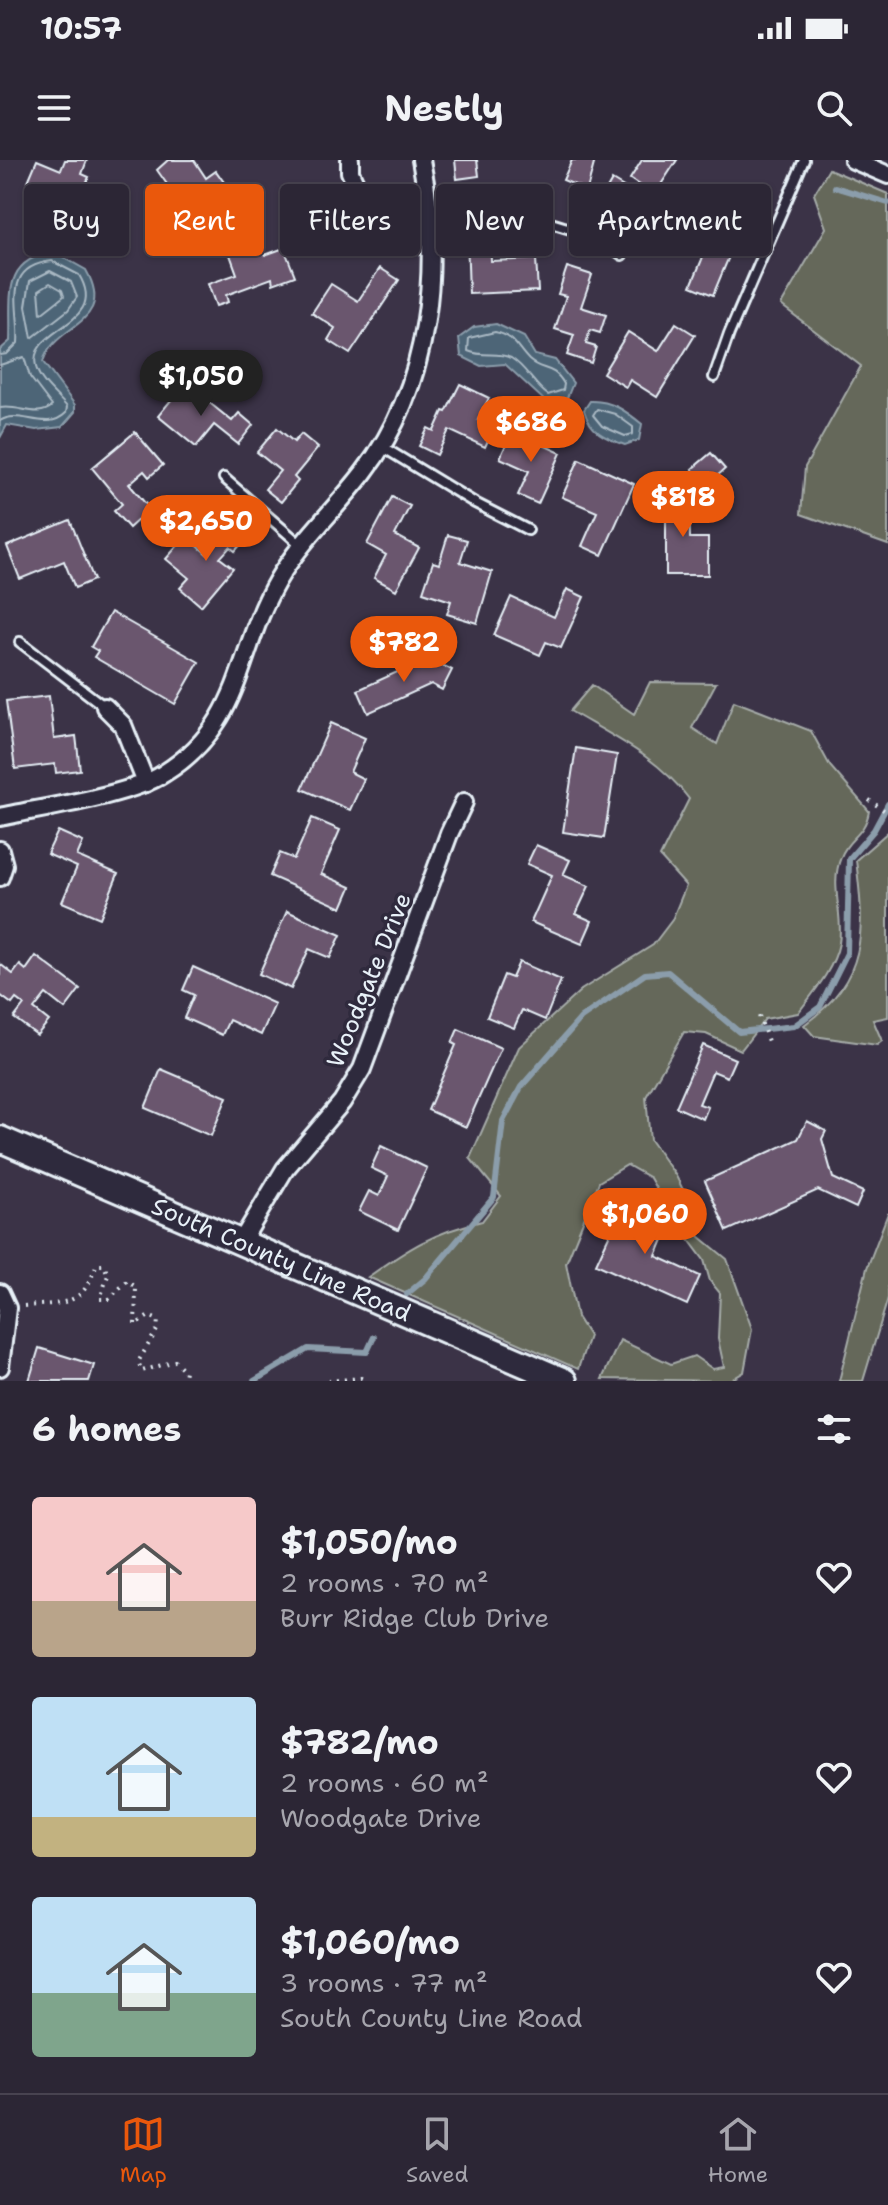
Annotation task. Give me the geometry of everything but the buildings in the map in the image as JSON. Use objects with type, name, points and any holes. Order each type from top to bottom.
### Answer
[{"type":"main road","name":"South County Line Road","points":[[0,1139],[564,1381]]},
{"type":"street","points":[[350,160],[350,172],[368,211],[389,217],[430,213]]},
{"type":"street","points":[[0,817],[146,783],[181,760],[221,720],[277,581],[381,446],[412,384],[430,290],[430,213],[421,160]]},
{"type":"street","points":[[853,160],[888,175]]},
{"type":"street","points":[[105,707],[123,725],[146,783]]},
{"type":"street","name":"Woodgate Drive","points":[[241,1242],[285,1169],[342,1102],[362,1069],[449,834],[464,802]]},
{"type":"street","points":[[0,850],[4,865],[0,877]]},
{"type":"street","points":[[0,1367],[4,1300]]},
{"type":"lane","points":[[714,377],[729,334],[804,160]]},
{"type":"lane","points":[[430,213],[495,206],[569,229]]},
{"type":"lane","points":[[381,446],[475,503],[528,530]]},
{"type":"lane","points":[[224,478],[302,545]]},
{"type":"lane","points":[[20,642],[105,707]]},
{"type":"path","points":[[869,800],[888,813]]},
{"type":"path","points":[[759,1016],[769,1044]]},
{"type":"path","points":[[4,1300],[72,1301],[90,1287],[96,1265],[104,1265],[108,1275],[100,1299],[109,1299],[127,1281],[136,1287],[135,1325],[149,1316],[158,1320],[157,1330],[138,1362],[142,1371],[175,1361],[185,1371],[183,1381]]},
{"type":"path","points":[[328,1381],[361,1378],[367,1381]]},
{"type":"green space","points":[[829,169],[888,194],[888,545],[801,514],[805,467],[861,366],[781,305],[826,228],[814,194]]},
{"type":"green space","points":[[650,682],[716,683],[692,728],[717,744],[734,701],[811,731],[830,766],[869,811],[864,826],[844,850],[838,868],[836,889],[840,932],[833,962],[798,1013],[765,1019],[741,1050],[706,1034],[684,1032],[646,1097],[650,1140],[676,1176],[696,1215],[699,1236],[727,1259],[752,1329],[744,1372],[729,1381],[602,1379],[620,1340],[671,1364],[694,1356],[713,1369],[724,1367],[718,1339],[720,1293],[710,1281],[704,1260],[672,1217],[650,1178],[627,1165],[599,1182],[566,1263],[577,1317],[589,1336],[578,1369],[368,1277],[422,1243],[482,1221],[501,1196],[470,1158],[519,1047],[581,990],[653,945],[672,920],[686,886],[660,857],[689,799],[664,771],[619,739],[570,711],[592,685],[634,714]]},
{"type":"green space","points":[[888,832],[888,1017],[873,1020],[882,1041],[877,1045],[814,1036],[804,1025],[840,990],[857,952],[861,910],[856,860]]},
{"type":"green space","points":[[888,1213],[888,1298],[863,1381],[839,1381],[867,1268]]},
{"type":"water","points":[[37,256],[61,256],[86,270],[94,288],[94,302],[89,313],[49,349],[43,362],[75,405],[75,412],[62,427],[36,430],[7,425],[0,438],[0,350],[10,341],[12,284],[25,263]]},
{"type":"water","points":[[496,324],[524,337],[535,355],[555,360],[573,383],[567,398],[547,403],[505,364],[481,366],[461,356],[459,338],[474,327]]},
{"type":"water","points":[[590,401],[611,404],[636,419],[642,424],[639,440],[625,445],[599,433],[590,424],[584,410]]},
{"type":"waterway","points":[[835,187],[888,203]]},
{"type":"waterway","points":[[407,1294],[425,1279],[494,1197],[503,1121],[521,1087],[581,1018],[645,974],[668,972],[739,1032],[794,1026],[820,1007],[847,953],[849,859],[874,830],[888,804]]},
{"type":"waterway","points":[[254,1381],[308,1349],[367,1352],[374,1337]]}]
